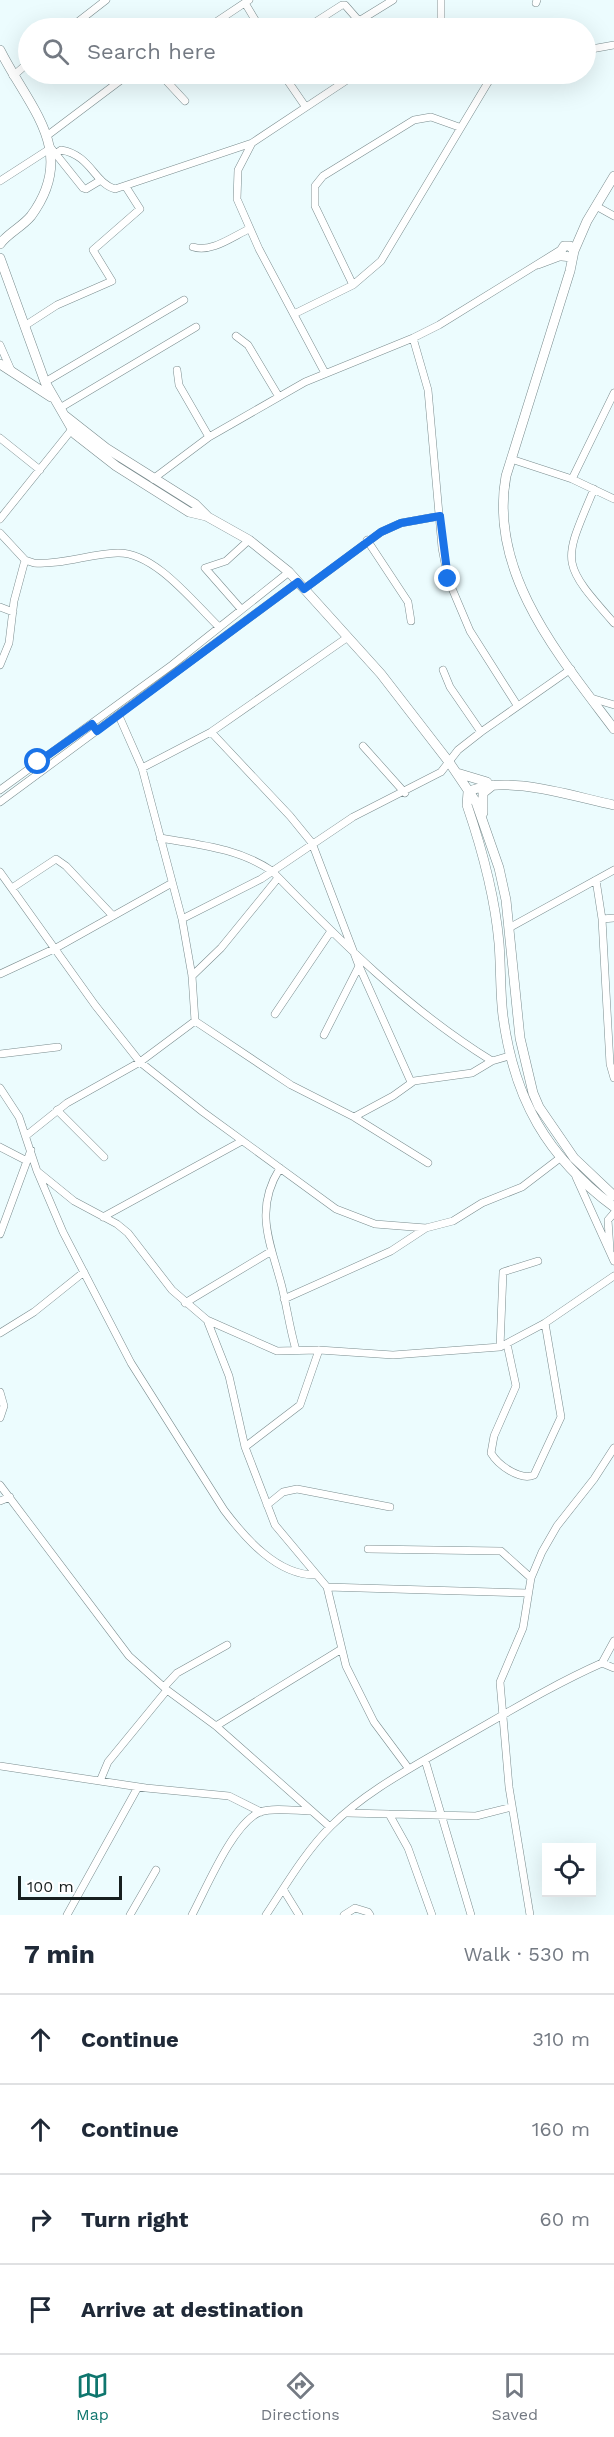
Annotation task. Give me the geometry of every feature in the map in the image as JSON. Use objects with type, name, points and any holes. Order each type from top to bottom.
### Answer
[{"type":"street","points":[[83,18],[106,0]]},
{"type":"street","points":[[364,18],[393,0]]},
{"type":"street","points":[[441,0],[441,18]]},
{"type":"street","points":[[222,18],[247,1],[255,18]]},
{"type":"street","points":[[322,18],[345,5],[356,18]]},
{"type":"street","points":[[596,48],[614,45]]},
{"type":"street","points":[[0,50],[48,135],[53,151],[83,188],[86,189],[101,180]]},
{"type":"street","points":[[13,76],[18,72]]},
{"type":"street","points":[[48,135],[116,84]]},
{"type":"street","points":[[169,84],[185,101]]},
{"type":"street","points":[[290,84],[305,106]]},
{"type":"street","points":[[0,181],[53,151],[61,150],[79,156],[110,188],[126,187],[252,143],[340,84]]},
{"type":"street","points":[[294,314],[353,285],[370,271],[389,250],[459,127],[487,84]]},
{"type":"street","points":[[353,285],[315,206],[315,186],[323,176],[414,120],[431,117],[459,127]]},
{"type":"street","points":[[252,143],[241,160],[236,185],[237,200],[249,229],[325,373]]},
{"type":"street","points":[[0,244],[30,218],[50,174],[53,151]]},
{"type":"street","points":[[614,176],[567,253],[566,284],[511,459],[502,505],[512,563],[534,613],[614,729]]},
{"type":"street","points":[[26,325],[57,305],[112,281],[93,250],[140,209],[126,187]]},
{"type":"street","points":[[596,206],[614,216]]},
{"type":"street","points":[[193,247],[201,249],[210,247],[249,229]]},
{"type":"street","points":[[150,482],[209,437],[279,397],[325,373],[413,338],[529,268],[567,253]]},
{"type":"street","points":[[0,258],[52,399],[62,412],[75,426],[150,482],[195,504],[208,517],[249,540],[289,572],[413,713],[456,773],[487,830]]},
{"type":"street","points":[[45,381],[184,300]]},
{"type":"street","points":[[62,412],[196,327]]},
{"type":"street","points":[[236,336],[248,345],[279,397]]},
{"type":"street","points":[[413,338],[428,390],[448,579],[475,640],[518,705]]},
{"type":"street","points":[[0,345],[11,370]]},
{"type":"street","points":[[0,364],[52,399]]},
{"type":"street","points":[[177,370],[179,385],[209,437]]},
{"type":"street","points":[[572,479],[614,393]]},
{"type":"street","points":[[0,519],[75,426]]},
{"type":"street","points":[[0,438],[40,470]]},
{"type":"street","points":[[511,459],[572,479],[614,499]]},
{"type":"street","points":[[594,489],[571,544],[571,563],[576,575],[614,623]]},
{"type":"street","points":[[0,802],[367,540],[401,523],[440,516]]},
{"type":"street","points":[[0,533],[25,560],[40,563],[117,553],[136,556],[160,570],[219,627]]},
{"type":"street","points":[[241,609],[204,568],[226,561],[249,540]]},
{"type":"street","points":[[367,540],[408,602],[411,621]]},
{"type":"street","points":[[0,664],[9,643],[13,612],[25,560]]},
{"type":"street","points":[[0,790],[92,724],[289,572]]},
{"type":"street","points":[[0,607],[13,612]]},
{"type":"street","points":[[142,768],[210,732],[348,637]]},
{"type":"street","points":[[182,919],[272,871],[352,817],[405,793],[441,772],[458,750],[571,669]]},
{"type":"street","points":[[443,670],[450,687],[481,732]]},
{"type":"street","points":[[591,698],[614,705]]},
{"type":"street","points":[[119,716],[142,768],[182,919],[192,976],[195,1021]]},
{"type":"street","points":[[92,724],[97,731]]},
{"type":"street","points":[[210,732],[290,816],[312,843],[359,966],[411,1082]]},
{"type":"street","points":[[363,746],[405,793]]},
{"type":"street","points":[[456,773],[477,781],[495,784]]},
{"type":"street","points":[[468,792],[484,784],[520,785],[614,805]]},
{"type":"street","points":[[495,784],[485,789],[482,798],[487,830],[499,868],[509,928],[520,1038],[528,1077],[539,1107],[555,1130],[582,1167],[614,1196]]},
{"type":"street","points":[[468,792],[467,805],[483,862],[495,918],[503,1015],[509,1056],[521,1096],[529,1114],[560,1158],[576,1177],[614,1207]]},
{"type":"street","points":[[160,838],[237,852],[272,871],[331,931],[455,1038],[492,1061]]},
{"type":"street","points":[[12,888],[56,859],[66,866],[113,916]]},
{"type":"street","points":[[509,928],[614,870]]},
{"type":"street","points":[[0,872],[114,1031],[140,1062],[242,1141],[345,1214],[385,1226],[426,1228],[453,1221],[482,1203],[522,1187],[560,1158]]},
{"type":"street","points":[[192,976],[221,948],[278,878]]},
{"type":"street","points":[[596,880],[602,919],[610,1064],[614,1078]]},
{"type":"street","points":[[0,974],[56,948],[172,883]]},
{"type":"street","points":[[602,919],[614,918]]},
{"type":"street","points":[[275,1014],[331,931]]},
{"type":"street","points":[[324,1035],[359,966]]},
{"type":"street","points":[[27,1135],[57,1110],[140,1062],[195,1021]]},
{"type":"street","points":[[195,1021],[291,1085],[354,1117],[428,1163]]},
{"type":"street","points":[[0,1054],[58,1047]]},
{"type":"street","points":[[354,1117],[393,1096],[411,1082],[472,1073],[492,1061],[509,1056]]},
{"type":"street","points":[[0,1088],[14,1107],[27,1135],[46,1195],[149,1394],[240,1533],[279,1564],[304,1575],[315,1575]]},
{"type":"street","points":[[57,1110],[104,1157]]},
{"type":"street","points":[[546,1137],[555,1130]]},
{"type":"street","points":[[103,1217],[242,1141]]},
{"type":"street","points":[[0,1147],[27,1161]]},
{"type":"street","points":[[0,1234],[31,1150]]},
{"type":"street","points":[[280,1168],[267,1199],[266,1216],[270,1252],[296,1350]]},
{"type":"street","points":[[37,1171],[74,1201],[128,1233],[162,1280],[185,1303],[207,1320],[272,1350],[319,1350],[393,1355],[504,1345],[545,1323],[614,1276]]},
{"type":"street","points":[[576,1177],[614,1261]]},
{"type":"street","points":[[610,1251],[608,1220],[614,1213]]},
{"type":"street","points":[[284,1299],[392,1251],[426,1228]]},
{"type":"street","points":[[185,1303],[270,1252]]},
{"type":"street","points":[[538,1261],[502,1272],[504,1345],[516,1386],[494,1436],[491,1453],[494,1459],[518,1474],[529,1477],[534,1475],[561,1417],[545,1323]]},
{"type":"street","points":[[0,1333],[34,1312],[84,1272]]},
{"type":"street","points":[[207,1320],[229,1376],[245,1447],[275,1525],[327,1587],[340,1650],[358,1692],[374,1722],[409,1769]]},
{"type":"street","points":[[245,1447],[300,1405],[319,1350]]},
{"type":"street","points":[[0,1392],[4,1399],[0,1418]]},
{"type":"street","points":[[530,1915],[512,1807],[500,1682],[509,1656],[523,1628],[531,1578],[557,1526],[594,1479],[614,1448]]},
{"type":"street","points":[[0,1485],[129,1656],[165,1688],[216,1726],[330,1827]]},
{"type":"street","points":[[267,1504],[283,1492],[297,1490],[390,1507]]},
{"type":"street","points":[[0,1502],[10,1497]]},
{"type":"street","points":[[368,1549],[501,1551],[531,1578]]},
{"type":"street","points":[[327,1587],[528,1593]]},
{"type":"street","points":[[266,1915],[330,1827],[347,1813],[409,1769],[502,1714],[602,1663],[614,1641]]},
{"type":"street","points":[[100,1781],[108,1762],[177,1673],[227,1645]]},
{"type":"street","points":[[216,1726],[340,1650]]},
{"type":"street","points":[[602,1663],[614,1668]]},
{"type":"street","points":[[425,1760],[471,1915]]},
{"type":"street","points":[[0,1766],[138,1787],[230,1796],[261,1812],[311,1811]]},
{"type":"street","points":[[67,1915],[138,1787]]},
{"type":"street","points":[[347,1813],[476,1816],[512,1807]]},
{"type":"street","points":[[192,1915],[238,1833],[261,1812]]},
{"type":"street","points":[[389,1814],[408,1848],[432,1915]]},
{"type":"street","points":[[130,1915],[156,1870]]},
{"type":"street","points":[[283,1889],[299,1915]]},
{"type":"street","points":[[344,1915],[355,1908],[368,1912],[370,1915]]},
{"type":"route","points":[[38,762],[92,724],[97,731],[298,582],[304,589],[367,540],[392,527],[413,520],[440,516],[442,548],[448,579]]}]
